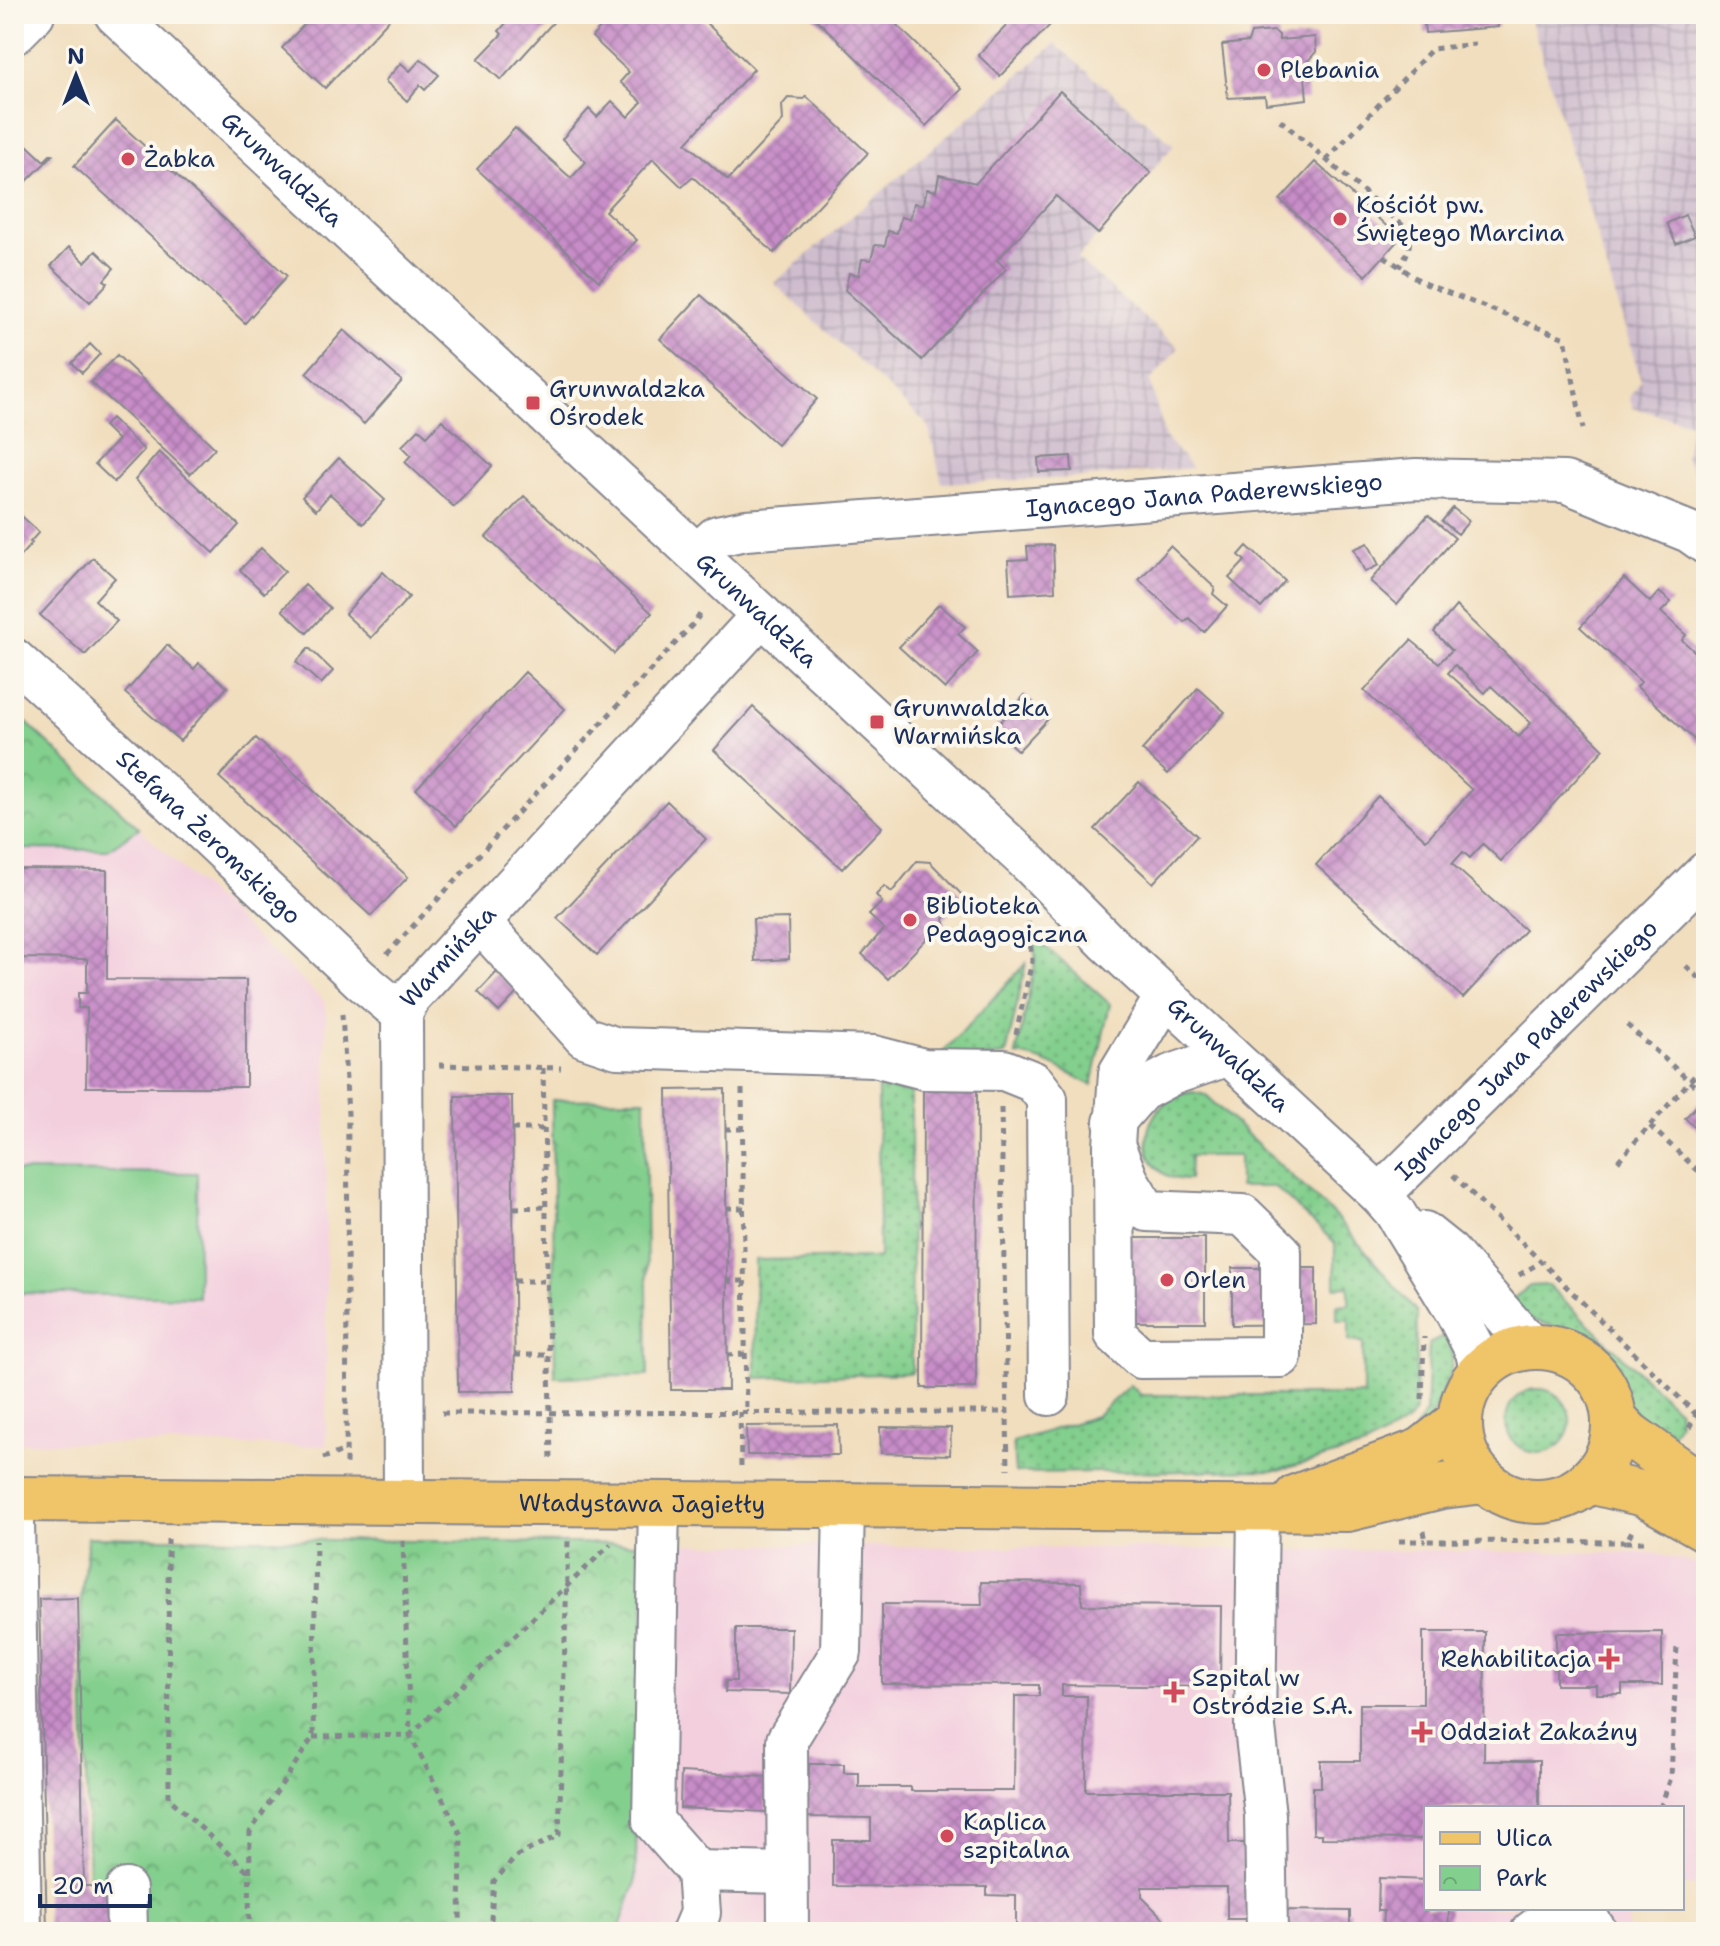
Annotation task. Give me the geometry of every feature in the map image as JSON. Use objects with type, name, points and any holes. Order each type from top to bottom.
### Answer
[{"type":"main road","points":[[1531,1346],[1555,1349],[1578,1358],[1596,1374],[1608,1394],[1614,1418],[1608,1452],[1589,1481],[1563,1496],[1535,1501],[1507,1495],[1485,1481],[1465,1453],[1459,1421],[1465,1394],[1480,1371],[1503,1354],[1531,1346]]},
{"type":"main road","points":[[1614,1418],[1629,1434],[1706,1489]]},
{"type":"main road","name":"Władysława Jagiełły","points":[[1264,1507],[1422,1450],[1459,1421]]},
{"type":"main road","name":"Władysława Jagiełły","points":[[14,1499],[345,1501],[404,1516],[659,1504],[1348,1509],[1442,1486],[1485,1481]]},
{"type":"main road","points":[[1589,1481],[1644,1494],[1706,1529]]},
{"type":"street","points":[[14,34],[34,14]]},
{"type":"street","name":"Grunwaldzka","points":[[115,14],[1030,864],[1165,997],[1387,1203],[1449,1252],[1531,1346]]},
{"type":"street","name":"Ignacego Jana Paderewskiego","points":[[697,554],[717,536],[746,530],[1416,479],[1565,482],[1689,532],[1706,544]]},
{"type":"street","name":"Warmińska","points":[[404,1516],[402,1014],[410,998],[762,615]]},
{"type":"street","name":"Stefana Żeromskiego","points":[[14,659],[361,980],[402,1014]]},
{"type":"street","name":"Ignacego Jana Paderewskiego","points":[[1387,1203],[1424,1149],[1706,872]]},
{"type":"street","points":[[480,922],[584,1037],[617,1048],[874,1056],[924,1069],[1004,1070],[1034,1082],[1047,1099],[1049,1395]]},
{"type":"street","points":[[1165,997],[1119,1073],[1114,1133],[1115,1334],[1141,1358],[1281,1357],[1281,1252],[1243,1215],[1147,1211],[1128,1180],[1114,1133],[1141,1091],[1171,1075],[1229,1055]]},
{"type":"street","name":"Grunwaldzka","points":[[1387,1203],[1462,1324],[1476,1352],[1480,1371]]},
{"type":"street","points":[[659,1504],[653,1821],[697,1871],[700,1913],[692,1932]]},
{"type":"street","points":[[788,1932],[787,1740],[841,1652],[844,1505]]},
{"type":"street","points":[[1264,1507],[1255,1728],[1265,1815],[1267,1932]]},
{"type":"street","points":[[14,1519],[21,1932]]},
{"type":"street","points":[[697,1871],[787,1873]]},
{"type":"street","points":[[126,1889],[127,1932]]},
{"type":"street","points":[[1531,1932],[1560,1910]]},
{"type":"street","points":[[1582,1910],[1597,1932]]},
{"type":"path","points":[[1326,160],[1432,49],[1475,44]]},
{"type":"path","points":[[1280,120],[1407,229],[1411,240],[1410,250],[1399,267]]},
{"type":"path","points":[[1384,256],[1423,283],[1565,338],[1583,429]]},
{"type":"path","points":[[345,1501],[348,1114],[342,1001],[695,622],[702,610],[701,601]]},
{"type":"path","points":[[1015,1039],[1032,961],[1027,916]]},
{"type":"path","points":[[1686,966],[1706,984]]},
{"type":"path","points":[[1627,1025],[1706,1096]]},
{"type":"path","points":[[1618,1161],[1706,1063]]},
{"type":"path","points":[[543,1068],[551,1468]]},
{"type":"path","points":[[741,1480],[745,1354],[742,1086]]},
{"type":"path","points":[[1000,1101],[1008,1478]]},
{"type":"path","points":[[1650,1126],[1706,1178]]},
{"type":"path","points":[[512,1129],[543,1129]]},
{"type":"path","points":[[725,1129],[742,1129]]},
{"type":"path","points":[[1424,1149],[1706,1424]]},
{"type":"path","points":[[514,1208],[545,1207]]},
{"type":"path","points":[[726,1208],[744,1208]]},
{"type":"path","points":[[514,1281],[547,1281]]},
{"type":"path","points":[[726,1281],[745,1281]]},
{"type":"path","points":[[727,1355],[745,1354]]},
{"type":"path","points":[[515,1355],[548,1355]]},
{"type":"path","points":[[1698,1413],[1706,1395]]},
{"type":"path","points":[[428,1414],[1007,1412]]},
{"type":"path","points":[[404,1516],[410,1735],[461,1835],[460,1932]]},
{"type":"path","points":[[490,1932],[494,1881],[517,1856],[559,1835],[568,1533]]},
{"type":"path","points":[[313,1737],[410,1735],[622,1533]]},
{"type":"path","points":[[168,1534],[169,1798],[250,1874]]},
{"type":"path","points":[[249,1932],[250,1832],[313,1737],[317,1535]]},
{"type":"path","points":[[1661,1806],[1671,1778],[1677,1645]]},
{"type":"shaded area","points":[[1529,14],[1706,14],[1706,493],[1685,457],[1691,423],[1633,408],[1630,398],[1641,380]]},
{"type":"shaded area","points":[[1055,44],[1174,145],[1077,259],[1179,348],[1150,381],[1165,437],[1192,468],[1076,478],[942,483],[928,425],[774,283]]},
{"type":"shaded area","points":[[139,828],[326,1003],[326,1446],[14,1442],[14,849],[107,850]]},
{"type":"shaded area","name":"Szpital w Ostródzie S.A.","points":[[646,1544],[1654,1553],[1693,1563],[1706,1575],[1706,1886],[1684,1886],[1684,1806],[1424,1806],[1424,1910],[1628,1910],[1628,1932],[618,1932],[635,1884]]},
{"type":"green space","points":[[14,711],[139,828],[108,850],[14,849]]},
{"type":"green space","points":[[1031,934],[1110,1004],[1092,1085],[1046,1063],[1016,1055],[1036,959]]},
{"type":"green space","points":[[1026,963],[1006,1055],[934,1062]]},
{"type":"green space","points":[[878,1087],[911,1093],[912,1373],[756,1378],[755,1260],[879,1258]]},
{"type":"green space","points":[[1193,1092],[1205,1095],[1337,1218],[1417,1312],[1415,1412],[1406,1423],[1365,1447],[1279,1470],[1015,1473],[1013,1442],[1096,1416],[1130,1385],[1141,1395],[1363,1395],[1363,1342],[1349,1341],[1349,1320],[1337,1320],[1337,1305],[1349,1304],[1349,1286],[1335,1287],[1335,1243],[1275,1187],[1239,1187],[1239,1156],[1190,1156],[1189,1180],[1170,1176],[1156,1167],[1149,1154],[1147,1138],[1151,1122],[1160,1108],[1174,1098]]},
{"type":"green space","points":[[645,1099],[648,1376],[555,1377],[552,1100]]},
{"type":"green space","points":[[14,1171],[197,1173],[198,1297],[14,1293]]},
{"type":"green space","points":[[1548,1285],[1677,1409],[1679,1422],[1666,1443],[1629,1406],[1621,1379],[1605,1355],[1576,1333],[1522,1317],[1507,1303],[1530,1286]]},
{"type":"green space","points":[[1447,1335],[1453,1354],[1450,1375],[1426,1428],[1415,1429],[1426,1412],[1429,1344]]},
{"type":"green space","points":[[1538,1389],[1550,1391],[1561,1398],[1568,1409],[1568,1433],[1561,1444],[1550,1451],[1538,1453],[1526,1451],[1515,1444],[1508,1433],[1506,1421],[1508,1409],[1515,1398],[1526,1391]]},
{"type":"green space","points":[[88,1537],[646,1544],[635,1884],[618,1932],[134,1932],[132,1882],[89,1882],[81,1598]]},
{"type":"building","points":[[314,14],[394,14],[325,88],[282,48]]},
{"type":"building","points":[[514,14],[553,14],[557,18],[501,80],[478,59],[502,34],[499,31]]},
{"type":"building","points":[[613,14],[697,14],[754,69],[686,143],[728,180],[783,121],[782,105],[788,98],[804,99],[806,96],[868,153],[774,253],[693,177],[682,187],[653,159],[605,211],[637,240],[599,281],[477,169],[515,128],[571,178],[586,162],[562,139],[589,109],[597,117],[612,101],[628,117],[642,102],[620,82],[629,72],[592,37]]},
{"type":"building","points":[[811,14],[886,14],[962,89],[926,126]]},
{"type":"building","points":[[1012,14],[1059,16],[1000,76],[978,55],[1015,17]]},
{"type":"building","points":[[1423,14],[1497,14],[1498,27],[1425,33]]},
{"type":"building","name":"Plebania","points":[[1274,31],[1279,35],[1279,40],[1315,37],[1316,52],[1304,65],[1307,99],[1266,104],[1265,96],[1228,98],[1222,45],[1248,42],[1251,33]]},
{"type":"building","points":[[421,59],[439,75],[425,90],[420,85],[407,101],[385,81],[401,63],[410,71]]},
{"type":"building","points":[[1060,91],[1151,173],[1098,234],[1056,196],[997,260],[1006,269],[922,360],[845,290],[849,273],[859,275],[862,259],[871,260],[875,245],[885,246],[888,231],[897,233],[901,217],[910,219],[914,203],[923,205],[927,189],[936,191],[939,175],[976,183]]},
{"type":"building","points":[[116,120],[287,276],[245,323],[74,166]]},
{"type":"building","points":[[14,133],[44,161],[53,155],[14,194]]},
{"type":"building","name":"Kościół pw. Świętego Marcina","points":[[1315,162],[1400,238],[1366,276],[1280,200]]},
{"type":"building","points":[[1685,215],[1695,236],[1676,244],[1667,223]]},
{"type":"building","points":[[69,247],[85,262],[96,251],[114,268],[104,280],[108,283],[90,302],[51,266]]},
{"type":"building","points":[[701,295],[817,399],[777,445],[660,339]]},
{"type":"building","points":[[344,330],[402,381],[364,424],[306,373]]},
{"type":"building","points":[[90,344],[100,354],[82,373],[72,363]]},
{"type":"building","points":[[117,355],[215,448],[190,474],[91,382]]},
{"type":"building","points":[[111,418],[144,450],[114,482],[95,464],[118,440],[104,426]]},
{"type":"building","points":[[442,420],[492,466],[454,507],[405,462],[411,455],[402,446],[419,429],[427,436]]},
{"type":"building","points":[[159,452],[239,525],[214,553],[135,480]]},
{"type":"building","points":[[1071,456],[1072,471],[1039,472],[1038,458]]},
{"type":"building","points":[[339,458],[385,500],[363,524],[330,494],[316,510],[302,497]]},
{"type":"building","points":[[524,496],[652,613],[614,654],[486,537]]},
{"type":"building","points":[[1453,508],[1469,521],[1458,534],[1442,521]]},
{"type":"building","points":[[14,509],[39,532],[14,563]]},
{"type":"building","points":[[1428,515],[1455,538],[1397,605],[1370,581]]},
{"type":"building","points":[[1368,543],[1379,565],[1365,572],[1354,549]]},
{"type":"building","points":[[1053,545],[1055,591],[1010,594],[1008,560],[1028,559],[1027,546]]},
{"type":"building","points":[[1170,546],[1215,588],[1213,594],[1227,606],[1204,632],[1189,618],[1184,622],[1139,580]]},
{"type":"building","points":[[1247,546],[1285,581],[1261,608],[1229,578],[1245,561],[1239,555]]},
{"type":"building","points":[[261,548],[285,571],[264,593],[240,570]]},
{"type":"building","points":[[93,558],[115,578],[95,600],[117,621],[85,655],[40,615]]},
{"type":"building","points":[[383,572],[409,597],[371,638],[345,614]]},
{"type":"building","points":[[1624,578],[1650,602],[1659,592],[1671,602],[1661,612],[1686,635],[1682,640],[1706,662],[1706,736],[1699,744],[1637,687],[1641,682],[1580,627]]},
{"type":"building","points":[[305,585],[330,608],[307,633],[282,610]]},
{"type":"building","points":[[939,604],[965,627],[958,634],[978,652],[945,689],[899,647]]},
{"type":"building","points":[[1456,606],[1604,749],[1501,861],[1483,844],[1470,858],[1463,852],[1452,864],[1525,930],[1463,998],[1316,865],[1378,796],[1426,840],[1472,790],[1364,691],[1411,640],[1439,663],[1452,650],[1434,632]],"holes":[[[1455,665],[1485,693],[1491,686],[1531,723],[1519,737],[1448,673]]]},
{"type":"building","points":[[167,645],[194,669],[199,663],[227,687],[180,741],[125,693]]},
{"type":"building","points":[[309,648],[333,671],[321,684],[296,662]]},
{"type":"building","points":[[525,672],[565,709],[456,826],[416,789]]},
{"type":"building","points":[[1198,688],[1225,712],[1168,774],[1142,750]]},
{"type":"building","points":[[1025,695],[1049,718],[1018,751],[994,729]]},
{"type":"building","points":[[753,707],[882,827],[842,869],[714,750]]},
{"type":"building","points":[[256,738],[408,877],[371,916],[219,777]]},
{"type":"building","points":[[1139,782],[1197,836],[1153,883],[1095,829]]},
{"type":"building","points":[[667,801],[706,839],[597,955],[557,918]]},
{"type":"building","name":"Biblioteka Pedagogiczna","points":[[917,861],[930,862],[964,897],[944,919],[946,927],[940,933],[933,932],[888,979],[862,954],[884,929],[869,915],[882,902],[876,895],[884,886],[892,892]]},
{"type":"building","points":[[14,869],[107,870],[107,979],[246,980],[246,1087],[86,1087],[87,1008],[78,1008],[78,993],[87,993],[87,959],[14,958]]},
{"type":"building","points":[[788,918],[789,959],[755,961],[753,919]]},
{"type":"building","points":[[497,972],[518,992],[499,1012],[478,992]]},
{"type":"building","points":[[725,1089],[728,1390],[671,1390],[667,1090]]},
{"type":"building","points":[[923,1089],[977,1089],[976,1388],[922,1388]]},
{"type":"building","points":[[455,1096],[512,1096],[515,1391],[458,1392]]},
{"type":"building","points":[[1706,1096],[1706,1138],[1685,1118]]},
{"type":"building","name":"Orlen","points":[[1128,1238],[1205,1238],[1205,1322],[1128,1322]]},
{"type":"building","points":[[1232,1268],[1316,1268],[1316,1324],[1232,1325]]},
{"type":"building","points":[[838,1425],[839,1455],[747,1455],[746,1426]]},
{"type":"building","points":[[880,1427],[951,1428],[950,1455],[881,1453]]},
{"type":"building","name":"Szpital w Ostródzie S.A.","points":[[981,1582],[1081,1583],[1082,1605],[1221,1606],[1220,1687],[1062,1685],[1062,1696],[1087,1696],[1086,1791],[1228,1791],[1229,1843],[1248,1843],[1247,1919],[1227,1919],[1227,1887],[1142,1887],[1142,1897],[1167,1922],[1166,1932],[1016,1932],[1016,1896],[987,1895],[987,1887],[833,1886],[833,1840],[871,1840],[871,1818],[808,1817],[809,1764],[844,1764],[844,1773],[859,1773],[859,1787],[911,1787],[911,1791],[1014,1791],[1015,1696],[1039,1696],[1039,1685],[882,1684],[882,1604],[982,1605]]},
{"type":"building","points":[[78,1598],[84,1886],[118,1886],[119,1932],[47,1932],[39,1599]]},
{"type":"building","points":[[736,1628],[791,1628],[790,1694],[725,1692],[726,1681],[736,1681]]},
{"type":"building","name":"Oddział Zakaźny","points":[[1423,1632],[1485,1632],[1484,1761],[1539,1761],[1539,1806],[1424,1806],[1424,1839],[1322,1838],[1322,1834],[1313,1834],[1313,1787],[1321,1787],[1321,1761],[1360,1761],[1360,1704],[1423,1704]]},
{"type":"building","name":"Rehabilitacja","points":[[1662,1632],[1662,1685],[1622,1685],[1622,1694],[1596,1694],[1596,1685],[1556,1685],[1556,1633]]},
{"type":"building","points":[[681,1772],[768,1777],[766,1812],[680,1808]]},
{"type":"building","points":[[1379,1878],[1424,1880],[1424,1910],[1449,1910],[1448,1932],[1383,1932],[1384,1911],[1378,1911]]},
{"type":"building","points":[[1280,1910],[1350,1911],[1350,1932],[1279,1932]]},
{"type":"place","name":"Plebania","points":[[1264,70]]},
{"type":"place","name":"Żabka","points":[[128,159]]},
{"type":"place","name":"Kościół pw. Świętego Marcina","points":[[1340,219]]},
{"type":"place","name":"Grunwaldzka Ośrodek","points":[[533,403]]},
{"type":"place","name":"Grunwaldzka Warmińska","points":[[877,722]]},
{"type":"place","name":"Biblioteka Pedagogiczna","points":[[910,920]]},
{"type":"place","name":"Orlen","points":[[1167,1280]]},
{"type":"place","name":"Rehabilitacja","points":[[1609,1659]]},
{"type":"place","name":"Szpital w Ostródzie S.A.","points":[[1174,1692]]},
{"type":"place","name":"Oddział Zakaźny","points":[[1422,1732]]},
{"type":"place","name":"Kaplica szpitalna","points":[[947,1836]]}]
